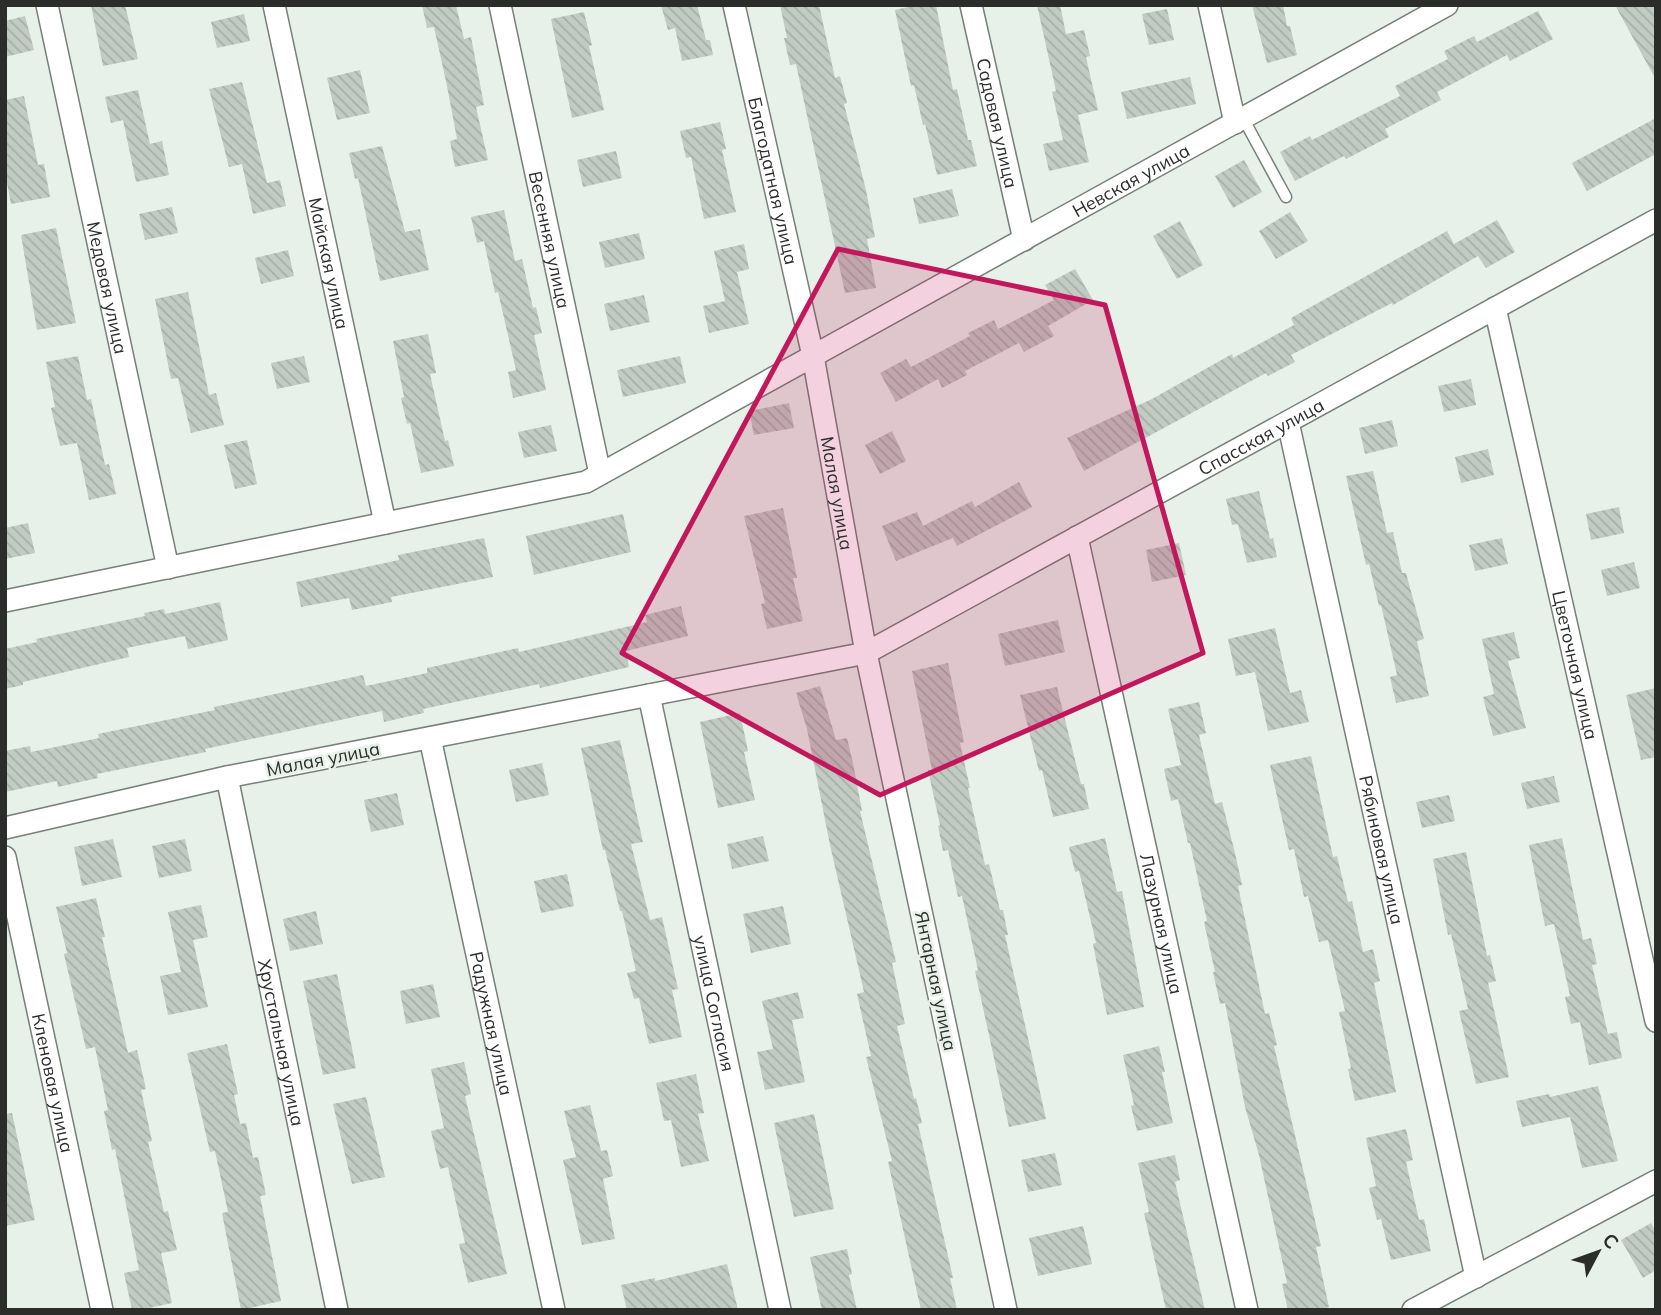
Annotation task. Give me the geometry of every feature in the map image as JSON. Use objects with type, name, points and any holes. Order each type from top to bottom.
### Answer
[{"type":"street","name":"Медовая улица","points":[[47,5],[168,568]]},
{"type":"street","name":"Майская улица","points":[[274,5],[386,523]]},
{"type":"street","name":"Весенняя улица","points":[[500,5],[600,474]]},
{"type":"street","name":"Благодатная улица","points":[[734,5],[813,356]]},
{"type":"street","name":"Садовая улица","points":[[971,5],[1024,240]]},
{"type":"street","points":[[1209,5],[1239,121]]},
{"type":"street","name":"Невская улица","points":[[813,356],[1444,6]]},
{"type":"street","name":"Спасская улица","points":[[866,653],[1656,220]]},
{"type":"street","name":"Цветочная улица","points":[[1495,308],[1656,1021]]},
{"type":"street","points":[[5,601],[586,482],[813,356]]},
{"type":"street","name":"Малая улица","points":[[5,828],[227,777],[866,653],[813,356]]},
{"type":"street","name":"Рябиновая улица","points":[[1287,422],[1476,1277]]},
{"type":"street","name":"Лазурная улица","points":[[1077,537],[1247,1310]]},
{"type":"street","name":"Янтарная улица","points":[[866,653],[1006,1310]]},
{"type":"street","name":"улица Согласия","points":[[649,695],[780,1310]]},
{"type":"street","name":"Радужная улица","points":[[430,738],[554,1310]]},
{"type":"street","name":"Хрустальная улица","points":[[227,777],[337,1310]]},
{"type":"street","name":"Кленовая улица","points":[[5,857],[102,1310]]},
{"type":"street","points":[[1413,1310],[1656,1181]]},
{"type":"lane","points":[[1239,121],[1286,197]]},
{"type":"highlighted area","points":[[838,249],[1105,305],[1203,653],[880,795],[622,653]]},
{"type":"building","points":[[91,5],[125,5],[138,59],[103,66]]},
{"type":"building","points":[[422,5],[456,5],[464,39],[471,37],[484,105],[476,107],[488,160],[455,167],[450,141],[457,139],[447,86],[434,27],[427,28]]},
{"type":"building","points":[[661,5],[697,5],[713,55],[682,61],[675,28],[668,30]]},
{"type":"building","points":[[780,5],[819,5],[835,78],[840,76],[847,103],[844,104],[866,190],[875,237],[867,239],[876,288],[845,293],[796,64],[790,65]]},
{"type":"building","points":[[917,5],[936,5],[953,90],[957,89],[968,140],[971,140],[977,166],[937,175],[914,85],[911,86],[895,10]]},
{"type":"building","points":[[1037,5],[1060,5],[1066,34],[1084,30],[1090,56],[1086,57],[1098,110],[1078,115],[1089,162],[1049,171],[1043,144],[1063,140],[1052,92],[1056,91]]},
{"type":"building","points":[[1252,5],[1283,5],[1297,55],[1267,63]]},
{"type":"building","points":[[1615,5],[1656,5],[1656,80]]},
{"type":"building","points":[[1167,9],[1174,40],[1149,45],[1142,14]]},
{"type":"building","points":[[1538,11],[1553,39],[1510,61],[1507,55],[1437,92],[1441,100],[1385,129],[1389,137],[1295,181],[1280,152],[1310,136],[1312,140],[1400,96],[1395,86],[1448,59],[1444,51],[1474,36],[1477,42]]},
{"type":"building","points":[[584,12],[604,110],[572,118],[551,19]]},
{"type":"building","points":[[244,14],[250,41],[217,48],[211,22]]},
{"type":"building","points":[[25,16],[34,50],[5,57],[5,21]]},
{"type":"building","points":[[360,70],[370,113],[337,120],[327,78]]},
{"type":"building","points":[[1190,77],[1196,104],[1127,119],[1121,92]]},
{"type":"building","points":[[242,82],[267,183],[280,180],[286,206],[253,214],[242,164],[229,167],[209,89]]},
{"type":"building","points":[[138,90],[150,144],[162,141],[169,175],[136,182],[123,120],[111,123],[105,97]]},
{"type":"building","points":[[24,96],[38,165],[44,164],[50,197],[11,204],[5,172],[5,100]]},
{"type":"building","points":[[1656,118],[1656,154],[1587,191],[1572,163]]},
{"type":"building","points":[[720,122],[726,149],[722,150],[736,212],[704,219],[691,157],[686,158],[680,131]]},
{"type":"building","points":[[382,146],[405,232],[420,229],[429,270],[380,281],[358,178],[355,179],[349,153]]},
{"type":"building","points":[[616,151],[622,178],[583,187],[577,160]]},
{"type":"building","points":[[1244,160],[1262,192],[1233,208],[1215,176]]},
{"type":"building","points":[[952,189],[959,216],[919,224],[913,198]]},
{"type":"building","points":[[172,207],[178,233],[145,240],[139,214]]},
{"type":"building","points":[[504,210],[515,261],[522,259],[533,308],[536,307],[542,333],[534,335],[546,390],[513,398],[508,372],[516,370],[498,292],[495,293],[484,241],[477,243],[471,217]]},
{"type":"building","points":[[1290,212],[1308,241],[1276,259],[1259,231]]},
{"type":"building","points":[[1497,220],[1515,252],[1486,268],[1478,256],[1393,305],[1392,303],[1291,355],[1295,362],[1268,376],[1266,373],[1084,471],[1067,438],[1152,399],[1232,354],[1233,358],[1294,325],[1291,318],[1447,231],[1454,244]]},
{"type":"building","points":[[1180,221],[1203,265],[1177,279],[1153,236]]},
{"type":"building","points":[[56,228],[76,323],[37,330],[21,235]]},
{"type":"building","points":[[639,233],[645,259],[605,268],[599,242]]},
{"type":"building","points":[[744,244],[749,269],[737,272],[749,324],[709,333],[703,306],[725,301],[714,251]]},
{"type":"building","points":[[288,250],[294,276],[261,284],[255,258]]},
{"type":"building","points":[[1075,269],[1093,300],[1048,326],[1054,336],[1024,352],[1019,343],[965,371],[967,375],[942,388],[938,379],[896,402],[880,373],[906,359],[911,367],[994,320],[998,329],[1054,300],[1045,285]]},
{"type":"building","points":[[188,292],[209,395],[216,393],[224,425],[191,433],[178,378],[171,379],[155,299]]},
{"type":"building","points":[[644,295],[650,322],[610,331],[604,304]]},
{"type":"building","points":[[428,334],[436,373],[430,374],[445,441],[448,440],[454,466],[421,473],[410,423],[407,424],[401,398],[404,397],[393,341]]},
{"type":"building","points":[[78,356],[87,400],[91,399],[105,465],[109,464],[116,494],[89,500],[77,443],[60,446],[51,408],[55,407],[46,362]]},
{"type":"building","points":[[304,356],[310,382],[277,389],[271,363]]},
{"type":"building","points":[[680,356],[686,383],[623,397],[617,370]]},
{"type":"building","points":[[1471,379],[1476,405],[1444,412],[1438,386]]},
{"type":"building","points":[[789,403],[794,428],[754,435],[749,411]]},
{"type":"building","points":[[1392,420],[1398,446],[1365,454],[1359,428]]},
{"type":"building","points":[[551,425],[557,451],[524,458],[518,432]]},
{"type":"building","points":[[892,431],[906,461],[880,474],[865,445]]},
{"type":"building","points":[[247,440],[257,484],[235,489],[224,445]]},
{"type":"building","points":[[1488,449],[1494,475],[1461,483],[1455,457]]},
{"type":"building","points":[[1373,471],[1387,533],[1393,532],[1402,573],[1406,573],[1424,639],[1417,641],[1429,696],[1396,703],[1390,677],[1397,675],[1381,605],[1379,606],[1369,564],[1366,565],[1346,476]]},
{"type":"building","points":[[1019,482],[1032,507],[957,546],[953,538],[896,561],[882,526],[917,512],[923,526],[972,501],[975,507]]},
{"type":"building","points":[[1259,491],[1277,557],[1247,563],[1238,524],[1232,525],[1226,499]]},
{"type":"building","points":[[1619,507],[1624,533],[1591,540],[1586,514]]},
{"type":"building","points":[[783,508],[797,578],[793,578],[803,621],[767,629],[761,604],[765,603],[744,516]]},
{"type":"building","points":[[623,514],[631,552],[534,575],[526,536]]},
{"type":"building","points":[[28,523],[35,553],[5,559],[5,528]]},
{"type":"building","points":[[484,538],[493,577],[391,597],[392,602],[352,610],[349,598],[301,607],[296,582],[399,560],[398,555]]},
{"type":"building","points":[[1502,538],[1508,564],[1475,571],[1469,545]]},
{"type":"building","points":[[1179,543],[1186,575],[1152,582],[1146,550]]},
{"type":"building","points":[[1634,562],[1640,588],[1607,596],[1601,570]]},
{"type":"building","points":[[220,602],[228,640],[188,649],[185,636],[127,648],[129,657],[23,682],[23,685],[5,689],[5,649],[37,642],[36,639],[145,616],[144,613],[164,609],[165,614]]},
{"type":"building","points":[[681,606],[688,636],[626,651],[629,667],[540,688],[539,684],[423,709],[424,713],[384,722],[382,711],[97,774],[98,778],[58,787],[57,781],[5,792],[5,751],[30,746],[31,752],[99,738],[98,734],[363,675],[366,686],[427,673],[427,668],[518,648],[519,652],[647,622],[645,615]]},
{"type":"building","points":[[1058,620],[1065,652],[1005,666],[998,634]]},
{"type":"building","points":[[1275,628],[1290,693],[1301,690],[1309,722],[1268,731],[1255,672],[1236,676],[1228,639]]},
{"type":"building","points":[[1514,632],[1520,658],[1508,661],[1526,728],[1493,736],[1483,697],[1494,694],[1482,639]]},
{"type":"building","points":[[948,663],[964,742],[960,743],[968,788],[985,865],[989,864],[1000,910],[1003,910],[1008,935],[1005,935],[1046,1119],[1009,1127],[975,971],[978,970],[962,896],[958,897],[948,850],[943,851],[928,770],[932,770],[912,671]]},
{"type":"building","points":[[820,686],[836,740],[847,738],[853,763],[860,811],[896,962],[892,963],[905,1024],[897,1026],[922,1123],[918,1124],[953,1278],[950,1278],[957,1310],[921,1310],[888,1162],[892,1161],[866,1057],[871,1056],[857,994],[864,992],[807,729],[796,693]]},
{"type":"building","points":[[1057,687],[1089,809],[1053,817],[1020,695]]},
{"type":"building","points":[[1656,688],[1656,757],[1641,760],[1626,695]]},
{"type":"building","points":[[1199,702],[1206,733],[1199,735],[1215,804],[1222,802],[1235,853],[1242,885],[1238,886],[1265,1014],[1269,1013],[1277,1045],[1274,1046],[1321,1246],[1316,1247],[1329,1307],[1318,1310],[1288,1310],[1282,1284],[1287,1283],[1259,1155],[1245,1107],[1225,1003],[1220,1004],[1204,922],[1207,921],[1190,843],[1178,799],[1171,801],[1164,769],[1181,765],[1168,709]]},
{"type":"building","points":[[740,713],[748,751],[744,752],[755,800],[718,808],[700,722]]},
{"type":"building","points":[[620,740],[643,842],[631,844],[650,920],[662,917],[678,989],[672,990],[682,1037],[649,1044],[639,998],[634,999],[627,973],[636,971],[622,911],[603,850],[581,748]]},
{"type":"building","points":[[1311,756],[1333,857],[1337,856],[1348,902],[1352,901],[1363,952],[1373,949],[1380,981],[1374,983],[1396,1092],[1355,1101],[1339,1012],[1345,1011],[1328,940],[1319,942],[1308,896],[1304,897],[1294,849],[1289,850],[1270,765]]},
{"type":"building","points":[[542,763],[549,795],[516,802],[509,770]]},
{"type":"building","points":[[1554,776],[1560,802],[1527,809],[1521,783]]},
{"type":"building","points":[[397,793],[404,825],[371,832],[364,800]]},
{"type":"building","points":[[1449,795],[1455,821],[1422,828],[1416,802]]},
{"type":"building","points":[[763,836],[769,861],[732,869],[727,844]]},
{"type":"building","points":[[1105,838],[1117,892],[1122,891],[1144,1007],[1107,1015],[1093,944],[1096,943],[1079,871],[1075,872],[1069,847]]},
{"type":"building","points":[[1562,838],[1583,940],[1591,938],[1597,964],[1592,965],[1608,1034],[1617,1032],[1622,1058],[1589,1065],[1580,1022],[1571,1024],[1565,997],[1570,996],[1554,924],[1545,926],[1529,845]]},
{"type":"building","points":[[113,839],[122,877],[82,886],[74,847]]},
{"type":"building","points":[[185,839],[192,871],[159,878],[152,846]]},
{"type":"building","points":[[1466,852],[1487,956],[1490,955],[1496,981],[1488,983],[1509,1077],[1476,1084],[1459,1011],[1468,1009],[1451,934],[1448,935],[1433,859]]},
{"type":"building","points":[[567,874],[574,906],[541,913],[534,881]]},
{"type":"building","points":[[96,898],[128,1053],[137,1050],[146,1089],[141,1090],[152,1141],[148,1142],[164,1212],[168,1211],[177,1250],[161,1253],[172,1303],[140,1310],[132,1310],[124,1273],[139,1270],[115,1149],[112,1150],[104,1111],[108,1110],[95,1047],[86,1049],[56,907]]},
{"type":"building","points":[[201,905],[208,937],[193,940],[208,1007],[168,1015],[160,976],[181,972],[168,912]]},
{"type":"building","points":[[783,906],[791,944],[751,953],[743,914]]},
{"type":"building","points":[[316,911],[323,944],[290,951],[283,919]]},
{"type":"building","points":[[337,974],[356,1068],[323,1075],[303,981]]},
{"type":"building","points":[[433,984],[440,1017],[406,1024],[400,991]]},
{"type":"building","points":[[798,992],[804,1018],[792,1020],[805,1082],[765,1090],[757,1052],[773,1049],[762,1001]]},
{"type":"building","points":[[227,1044],[238,1094],[234,1095],[240,1124],[246,1123],[253,1158],[258,1157],[266,1195],[260,1196],[281,1301],[241,1310],[222,1213],[228,1212],[215,1151],[210,1152],[187,1053]]},
{"type":"building","points":[[1159,1046],[1173,1123],[1137,1131],[1123,1055]]},
{"type":"building","points":[[464,1062],[471,1094],[465,1096],[507,1274],[468,1283],[459,1244],[465,1243],[448,1167],[440,1169],[431,1131],[444,1128],[431,1069]]},
{"type":"building","points":[[696,1074],[704,1113],[698,1114],[709,1161],[681,1167],[671,1120],[664,1121],[656,1083]]},
{"type":"building","points":[[1598,1086],[1618,1161],[1582,1168],[1570,1117],[1522,1127],[1516,1101],[1549,1094],[1550,1097]]},
{"type":"building","points":[[366,1097],[385,1177],[352,1184],[333,1104]]},
{"type":"building","points":[[590,1105],[601,1151],[607,1150],[613,1176],[603,1179],[615,1239],[582,1245],[563,1160],[576,1157],[564,1111]]},
{"type":"building","points":[[12,1113],[35,1220],[5,1226],[5,1114]]},
{"type":"building","points":[[814,1114],[834,1209],[794,1217],[774,1123]]},
{"type":"building","points":[[1406,1129],[1413,1160],[1406,1162],[1419,1220],[1424,1219],[1431,1251],[1391,1260],[1381,1219],[1377,1220],[1369,1188],[1376,1186],[1366,1138]]},
{"type":"building","points":[[1055,1153],[1062,1185],[1028,1192],[1021,1160]]},
{"type":"building","points":[[1175,1155],[1180,1180],[1175,1182],[1205,1310],[1166,1310],[1144,1213],[1149,1212],[1138,1163]]},
{"type":"building","points":[[1651,1223],[1656,1232],[1656,1270],[1643,1278],[1621,1240]]},
{"type":"building","points":[[1083,1226],[1092,1264],[1038,1276],[1029,1238]]},
{"type":"building","points":[[847,1249],[852,1274],[849,1275],[857,1310],[822,1310],[810,1257]]},
{"type":"building","points":[[727,1264],[738,1310],[627,1310],[621,1285],[655,1278],[655,1281]]}]
